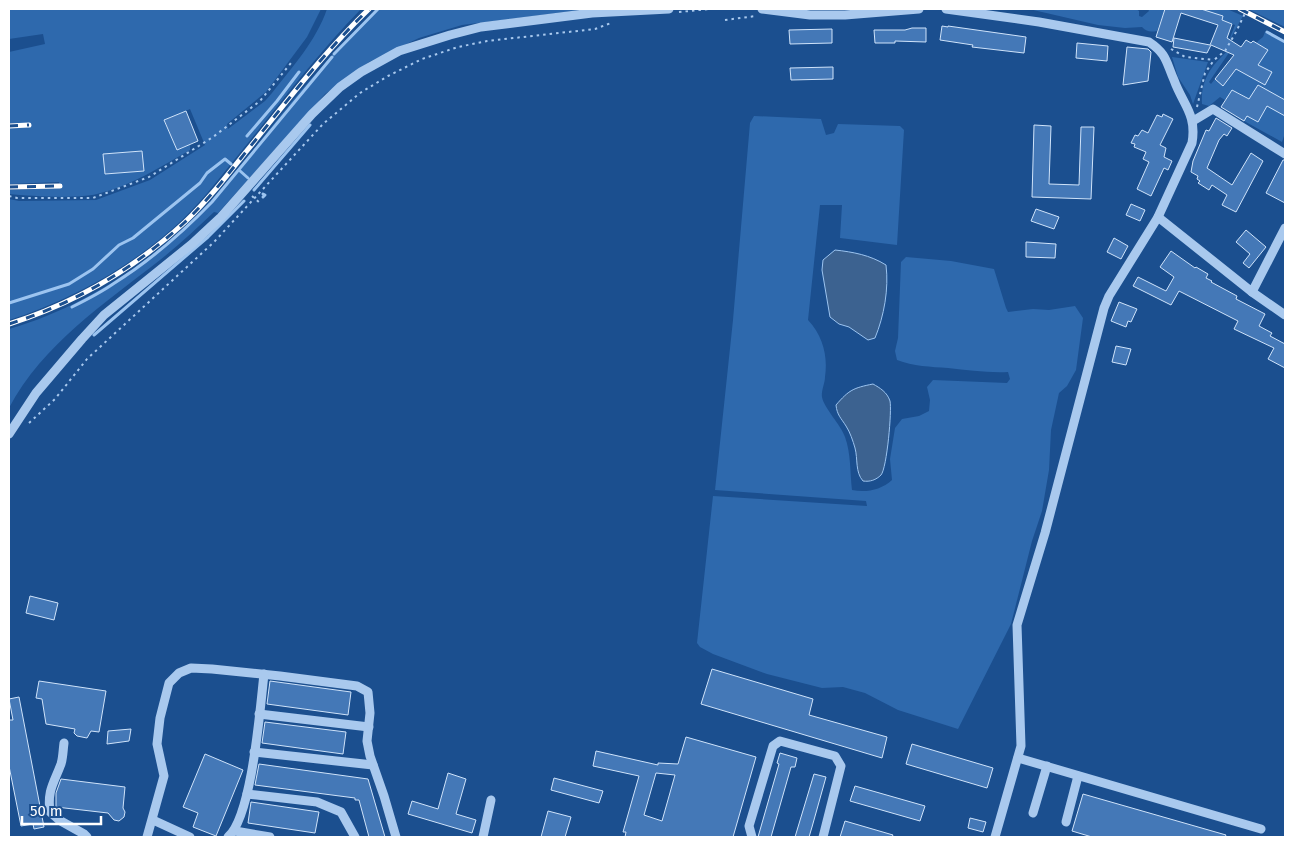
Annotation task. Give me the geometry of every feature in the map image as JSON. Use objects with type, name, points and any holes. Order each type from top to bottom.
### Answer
[{"type":"street","points":[[9,434],[36,393],[104,315],[192,244],[221,217],[312,114],[350,80],[399,52],[450,34],[481,27],[620,10],[670,9]]},
{"type":"street","points":[[766,9],[810,15],[845,15],[919,9]]},
{"type":"street","points":[[946,9],[1039,22],[1149,42],[1166,57],[1174,81],[1190,111],[1194,132],[1192,143],[1158,217],[1109,296],[1104,308],[1045,533],[1017,625],[1021,746],[995,837]]},
{"type":"street","points":[[1193,121],[1213,109],[1285,154]]},
{"type":"street","points":[[1158,217],[1252,292],[1285,315]]},
{"type":"street","points":[[1252,292],[1285,228]]},
{"type":"street","points":[[147,837],[164,776],[156,744],[160,718],[169,684],[179,673],[191,668],[264,674],[357,686],[368,692],[370,713],[367,741],[372,765],[396,837]]},
{"type":"street","points":[[264,674],[247,794],[231,834],[270,837]]},
{"type":"street","points":[[259,714],[369,727]]},
{"type":"street","points":[[752,837],[749,826],[773,746],[780,741],[835,756],[840,766],[822,837]]},
{"type":"street","points":[[64,744],[61,763],[51,786],[48,799],[50,812],[59,820],[87,837]]},
{"type":"street","points":[[254,752],[372,765]]},
{"type":"street","points":[[1018,758],[1261,829]]},
{"type":"street","points":[[1033,814],[1046,766]]},
{"type":"street","points":[[1066,822],[1078,776]]},
{"type":"street","points":[[247,794],[317,802],[341,812],[355,837]]},
{"type":"street","points":[[483,837],[491,800]]},
{"type":"street","points":[[153,820],[190,837]]},
{"type":"path","points":[[725,20],[749,16],[770,16],[766,9]]},
{"type":"path","points":[[1193,121],[1205,73],[1214,60],[1225,51],[1247,9]]},
{"type":"path","points":[[23,428],[55,399],[87,359],[214,242],[323,124],[360,93],[422,59],[458,47],[487,41],[595,29],[611,22]]},
{"type":"path","points":[[1171,49],[1185,57],[1214,60]]},
{"type":"path","points":[[9,196],[17,198],[93,198],[149,177],[213,138],[260,101],[291,63]]},
{"type":"shaded area","points":[[9,9],[321,9],[307,37],[266,92],[227,124],[228,129],[265,101],[272,93],[310,43],[327,9],[361,9],[314,62],[212,188],[163,237],[122,267],[79,292],[9,320],[9,199],[19,201],[96,200],[150,180],[205,145],[190,109],[164,121],[177,150],[190,144],[190,150],[133,181],[110,191],[88,196],[53,197],[9,194],[9,190],[60,188],[59,182],[9,184],[9,128],[31,127],[31,123],[9,123],[9,52],[45,44],[43,34],[9,39]]},
{"type":"shaded area","points":[[378,9],[588,9],[462,25],[419,38],[369,62],[325,94],[218,213],[214,212],[160,260],[76,326],[39,364],[9,408],[9,329],[36,320],[88,296],[138,265],[183,229],[231,177],[310,80]]},
{"type":"shaded area","points":[[1029,9],[1136,9],[1139,11],[1139,16],[1142,17],[1149,11],[1148,9],[1165,9],[1157,31],[1152,32],[1142,27],[1125,28],[1098,25]]},
{"type":"shaded area","points":[[1201,9],[1227,9],[1243,16],[1228,43],[1235,25],[1222,20],[1223,16]]},
{"type":"shaded area","points":[[1248,9],[1285,9],[1285,27]]},
{"type":"shaded area","points":[[1265,32],[1285,42],[1285,133],[1282,142],[1244,121],[1253,93],[1249,99],[1237,92],[1233,99],[1228,97],[1225,100],[1220,97],[1209,106],[1202,104],[1204,85],[1216,63],[1235,44],[1209,82],[1211,84],[1215,79],[1223,85],[1263,37]]},
{"type":"shaded area","points":[[1172,57],[1208,62],[1193,104],[1190,95],[1178,77]]},
{"type":"shaded area","points":[[754,116],[821,119],[826,135],[834,133],[838,124],[900,126],[904,130],[897,245],[840,238],[842,205],[820,205],[808,320],[821,340],[825,354],[826,369],[822,397],[847,443],[852,490],[873,490],[892,480],[890,459],[895,428],[902,419],[919,416],[929,411],[930,400],[927,387],[933,380],[1007,383],[1010,379],[1008,372],[929,367],[897,360],[895,351],[898,338],[901,262],[906,257],[951,261],[994,269],[1008,312],[1033,309],[1049,310],[1075,306],[1083,318],[1076,370],[1067,386],[1059,393],[1051,430],[1049,470],[1042,511],[1032,541],[1011,624],[958,729],[898,710],[865,693],[843,687],[822,688],[767,674],[713,654],[700,647],[697,643],[713,496],[867,506],[866,501],[715,490],[733,320],[750,123]]},
{"type":"shaded area","points":[[835,250],[861,254],[886,265],[885,302],[875,338],[868,340],[830,317],[822,270],[823,260]]},
{"type":"shaded area","points":[[873,384],[881,389],[889,398],[890,427],[881,475],[873,480],[863,481],[859,474],[853,442],[838,414],[836,405],[852,390]]},
{"type":"building","points":[[1165,9],[1201,9],[1223,16],[1222,20],[1232,24],[1227,38],[1241,47],[1246,40],[1251,43],[1253,41],[1268,50],[1258,65],[1272,72],[1265,85],[1236,69],[1223,86],[1215,79],[1234,55],[1211,45],[1207,53],[1173,47],[1174,38],[1210,45],[1218,25],[1181,13],[1172,42],[1156,37]]},
{"type":"building","points":[[942,26],[1026,37],[1024,53],[972,47],[973,45],[940,40]]},
{"type":"building","points":[[926,28],[926,42],[895,41],[895,43],[875,43],[874,30],[905,30]]},
{"type":"building","points":[[832,29],[832,43],[790,44],[789,30]]},
{"type":"building","points":[[1077,43],[1108,46],[1107,61],[1076,58]]},
{"type":"building","points":[[1127,47],[1148,49],[1151,52],[1148,81],[1123,85]]},
{"type":"building","points":[[833,67],[833,79],[791,80],[790,68]]},
{"type":"building","points":[[1258,85],[1285,100],[1285,116],[1267,106],[1258,122],[1247,116],[1244,121],[1221,107],[1232,90],[1249,99]]},
{"type":"building","points":[[186,111],[198,141],[177,150],[164,120]]},
{"type":"building","points":[[1163,114],[1173,119],[1160,145],[1166,148],[1164,157],[1172,161],[1168,170],[1164,168],[1151,196],[1137,189],[1149,162],[1143,159],[1146,152],[1134,147],[1135,144],[1131,143],[1135,135],[1138,136],[1142,130],[1148,133],[1157,115],[1162,117]]},
{"type":"building","points":[[1216,118],[1232,128],[1227,136],[1224,134],[1219,140],[1207,168],[1232,185],[1251,153],[1263,161],[1236,212],[1222,205],[1227,195],[1212,185],[1209,190],[1198,183],[1200,181],[1197,179],[1198,176],[1191,172],[1193,161],[1206,130],[1209,131]]},
{"type":"building","points":[[1034,125],[1051,126],[1049,184],[1079,185],[1081,127],[1094,127],[1091,199],[1032,197]]},
{"type":"building","points":[[142,151],[144,171],[105,174],[103,154]]},
{"type":"building","points":[[1283,160],[1285,160],[1285,203],[1266,193]]},
{"type":"building","points":[[1131,204],[1145,210],[1140,221],[1126,215]]},
{"type":"building","points":[[1036,209],[1059,217],[1054,229],[1031,221]]},
{"type":"building","points":[[1246,230],[1266,247],[1249,268],[1243,263],[1250,254],[1236,242]]},
{"type":"building","points":[[1114,238],[1128,246],[1121,259],[1107,252]]},
{"type":"building","points":[[1026,242],[1056,244],[1055,258],[1026,257]]},
{"type":"building","points":[[1171,251],[1195,268],[1208,274],[1206,278],[1237,296],[1236,299],[1265,314],[1259,326],[1272,333],[1270,336],[1285,344],[1285,368],[1268,359],[1274,348],[1234,329],[1238,321],[1179,291],[1171,305],[1133,286],[1138,277],[1166,291],[1174,277],[1160,267]]},
{"type":"building","points":[[1119,302],[1137,309],[1131,322],[1128,321],[1126,327],[1111,321]]},
{"type":"building","points":[[1116,346],[1131,349],[1126,365],[1112,362]]},
{"type":"building","points":[[30,596],[58,603],[54,620],[26,613]]},
{"type":"building","points":[[712,669],[813,699],[809,715],[887,737],[882,758],[701,704]]},
{"type":"building","points":[[39,681],[106,691],[99,732],[91,731],[87,738],[77,736],[74,733],[75,729],[46,724],[42,699],[36,698]]},
{"type":"building","points":[[270,681],[351,692],[348,715],[267,704]]},
{"type":"building","points":[[19,697],[44,827],[34,829],[33,824],[21,826],[9,766],[9,720],[13,720],[9,699]]},
{"type":"building","points":[[265,722],[346,732],[343,754],[262,743]]},
{"type":"building","points":[[131,729],[129,741],[107,744],[108,731]]},
{"type":"building","points":[[686,737],[756,757],[733,837],[625,837],[626,832],[623,832],[639,776],[593,766],[596,751],[658,765],[658,763],[678,764]],"holes":[[[656,773],[675,775],[662,821],[644,815]]]},
{"type":"building","points":[[912,744],[993,768],[987,788],[906,764]]},
{"type":"building","points":[[780,753],[797,758],[795,767],[791,767],[771,837],[758,837],[779,764],[777,763]]},
{"type":"building","points":[[205,754],[243,770],[216,836],[193,827],[198,813],[183,807]]},
{"type":"building","points":[[259,764],[368,779],[385,837],[369,837],[359,800],[355,800],[355,798],[255,785]]},
{"type":"building","points":[[448,773],[466,779],[456,814],[476,820],[472,833],[408,814],[412,801],[438,809]]},
{"type":"building","points":[[814,774],[826,777],[809,837],[795,837]]},
{"type":"building","points":[[554,778],[603,791],[599,803],[551,790]]},
{"type":"building","points":[[61,779],[125,787],[124,817],[119,821],[114,820],[108,813],[56,807],[56,793]]},
{"type":"building","points":[[855,786],[925,806],[920,821],[850,801]]},
{"type":"building","points":[[1083,794],[1226,835],[1225,837],[1092,837],[1072,831]]},
{"type":"building","points":[[251,802],[319,812],[315,833],[248,823]]},
{"type":"building","points":[[548,811],[571,817],[565,837],[541,837]]},
{"type":"building","points":[[970,818],[986,822],[983,832],[968,828]]},
{"type":"building","points":[[845,821],[893,835],[892,837],[840,837]]},
{"type":"waterway","points":[[334,54],[378,9]]},
{"type":"waterway","points":[[1267,32],[1285,42]]},
{"type":"waterway","points":[[72,307],[127,275],[153,256],[189,225],[212,202],[332,57]]},
{"type":"waterway","points":[[247,136],[299,72]]},
{"type":"waterway","points":[[254,190],[310,125]]},
{"type":"waterway","points":[[9,303],[69,284],[93,269],[119,245],[133,238],[200,183],[207,173],[225,159],[231,164]]},
{"type":"waterway","points":[[239,170],[248,178]]},
{"type":"waterway","points":[[263,194],[265,195],[263,197]]},
{"type":"waterway","points":[[94,335],[208,237],[244,201]]},
{"type":"railway","points":[[9,324],[57,306],[103,283],[166,239],[201,206],[320,61],[369,9]]},
{"type":"railway","points":[[1240,9],[1285,32]]},
{"type":"railway","points":[[9,126],[29,125]]},
{"type":"railway","points":[[9,187],[60,186]]}]
